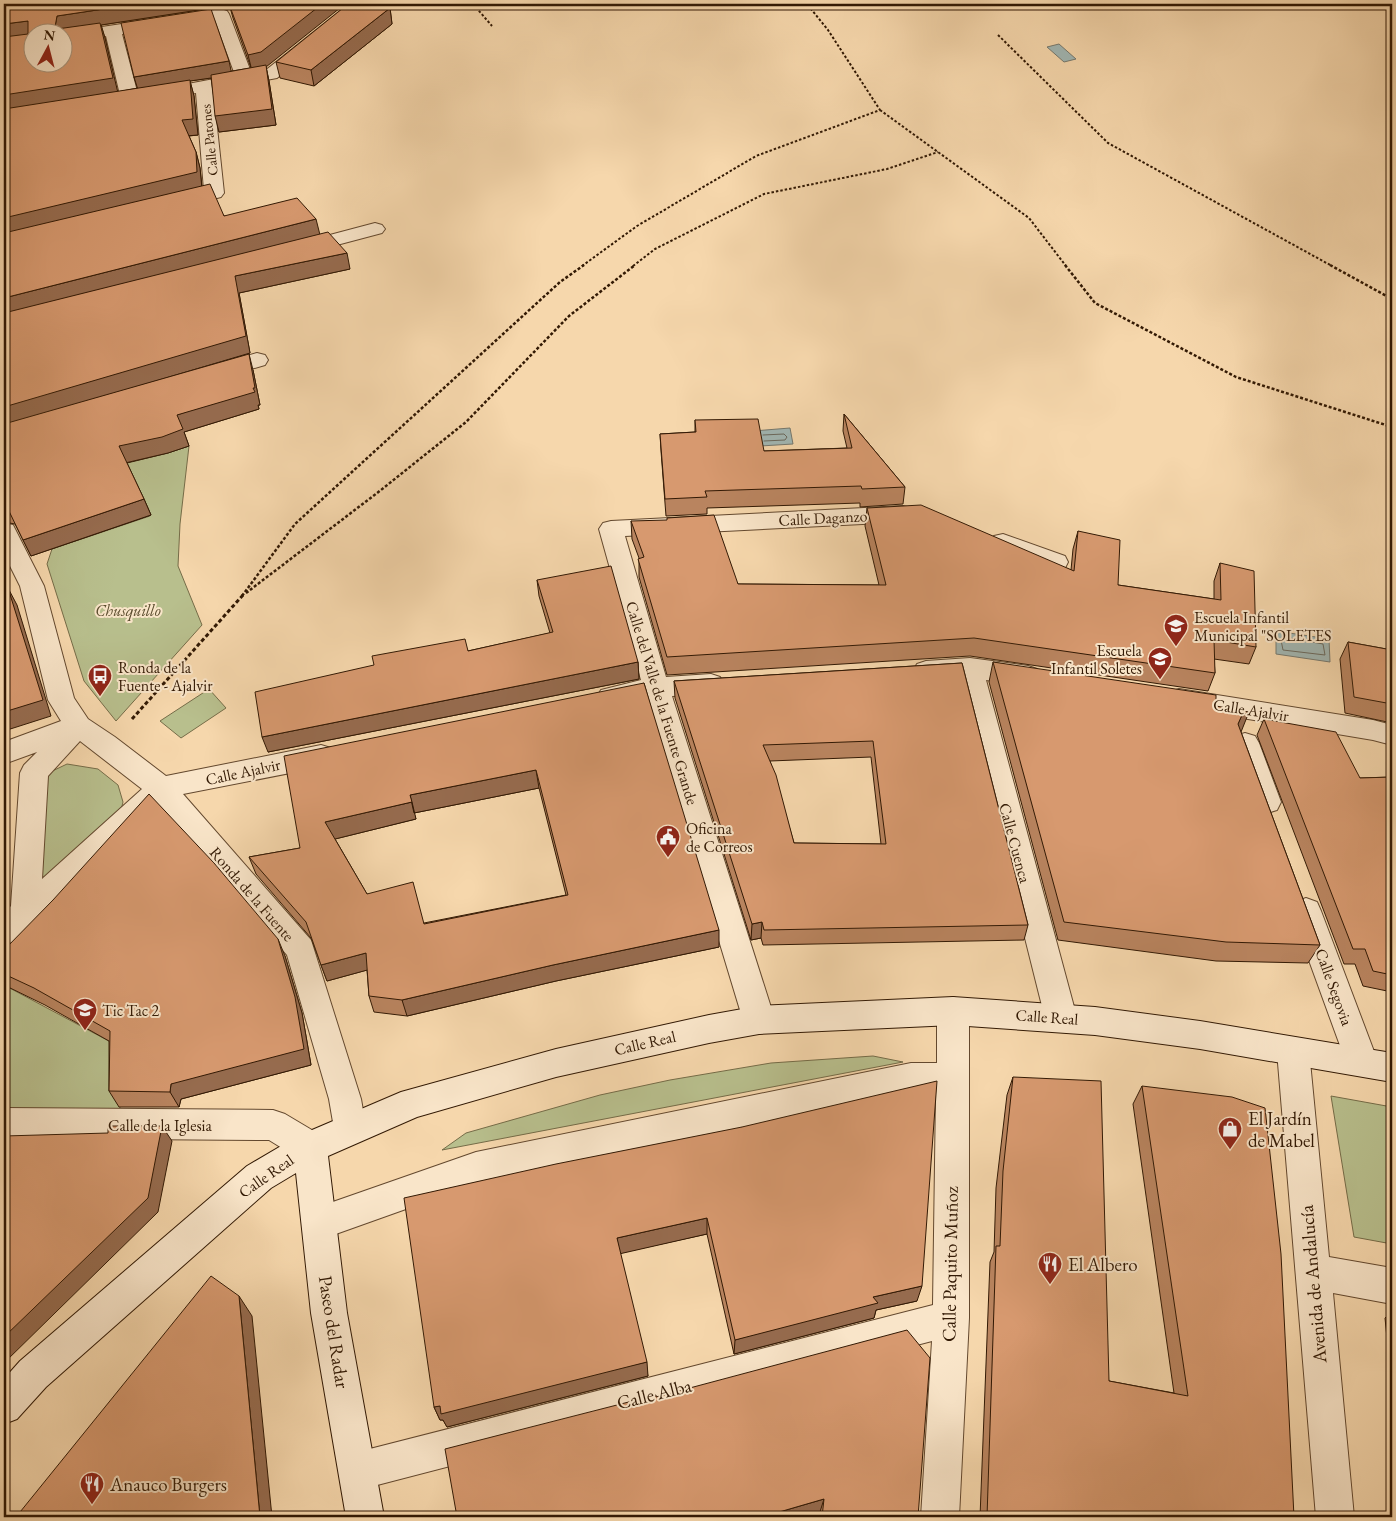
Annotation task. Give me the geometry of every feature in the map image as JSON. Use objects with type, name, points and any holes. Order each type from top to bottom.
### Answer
[{"type":"street","points":[[111,102],[271,74],[359,4]]},
{"type":"street","points":[[72,36],[221,14],[245,80]]},
{"type":"street","points":[[113,30],[130,99]]},
{"type":"street","name":"Calle Patones","points":[[157,207],[214,193],[204,87]]},
{"type":"street","points":[[280,254],[374,229]]},
{"type":"street","points":[[201,376],[257,360]]},
{"type":"street","name":"Calle Daganzo","points":[[611,529],[929,513]]},
{"type":"street","name":"Calle del Valle de la Fuente Grande","points":[[611,529],[656,687],[759,1020]]},
{"type":"street","points":[[4,532],[32,586],[61,700],[78,726]]},
{"type":"street","points":[[984,534],[1056,562]]},
{"type":"street","points":[[901,672],[970,668],[1048,679]]},
{"type":"street","name":"Calle Cuenca","points":[[970,668],[1061,1018]]},
{"type":"street","points":[[588,701],[656,687],[735,682]]},
{"type":"street","name":"Calle Ajalvir","points":[[1155,695],[1346,725],[1392,735]]},
{"type":"street","points":[[4,753],[78,726]]},
{"type":"street","points":[[26,911],[34,773],[78,726]]},
{"type":"street","name":"Ronda de la Fuente","points":[[78,726],[105,744],[161,788],[300,949],[345,1099],[350,1128]]},
{"type":"street","points":[[1245,743],[1276,828]]},
{"type":"street","name":"Calle Ajalvir","points":[[161,788],[346,751]]},
{"type":"street","points":[[4,932],[81,864],[161,788]]},
{"type":"street","name":"Calle Segovia","points":[[1297,884],[1362,1062]]},
{"type":"street","name":"Calle Real","points":[[4,1406],[33,1374],[259,1177],[310,1147],[350,1128],[413,1103],[556,1063],[709,1029],[759,1020],[954,1011],[1061,1018],[1200,1035],[1392,1068]]},
{"type":"street","name":"Calle Paquito Muñoz","points":[[940,1517],[951,1318],[954,1011]]},
{"type":"street","name":"Avenida de Andalucía","points":[[1292,1052],[1334,1517]]},
{"type":"street","points":[[319,1223],[476,1168],[911,1078],[953,1078]]},
{"type":"street","name":"Calle de la Iglesia","points":[[4,1123],[273,1125],[310,1147]]},
{"type":"street","name":"Paseo del Radar","points":[[310,1147],[329,1313],[358,1471],[364,1517]]},
{"type":"street","points":[[1312,1272],[1392,1286]]},
{"type":"street","name":"Calle Alba","points":[[358,1471],[951,1318]]},
{"type":"path","points":[[473,4],[492,26]]},
{"type":"path","points":[[807,4],[828,30],[880,110],[1029,218],[1095,303],[1236,377],[1392,427]]},
{"type":"path","points":[[998,35],[1108,143],[1392,298]]},
{"type":"path","points":[[127,726],[242,596],[295,524],[560,282],[637,226],[756,156],[880,110]]},
{"type":"path","points":[[242,596],[466,422],[569,316],[655,249],[764,194],[887,170],[938,152]]},
{"type":"green space","name":"Chusquillo","points":[[189,446],[180,524],[178,566],[202,625],[116,721],[84,681],[47,564],[52,549],[150,516],[125,463]]},
{"type":"green space","points":[[209,689],[226,708],[181,738],[160,721]]},
{"type":"green space","points":[[67,764],[98,769],[118,785],[123,802],[119,818],[44,886],[37,878],[42,776]]},
{"type":"green space","points":[[4,985],[120,1047],[120,1117],[4,1116]]},
{"type":"green space","points":[[873,1056],[903,1062],[442,1150],[466,1133],[600,1095],[670,1080],[771,1063]]},
{"type":"green space","points":[[1331,1096],[1392,1107],[1392,1244],[1354,1237]]},
{"type":"water","points":[[1059,44],[1076,59],[1064,62],[1047,47]]},
{"type":"water","points":[[790,428],[793,444],[744,447],[741,432]]},
{"type":"water","points":[[1276,631],[1329,639],[1330,662],[1276,654]]},
{"type":"building","points":[[4,4],[137,4],[57,16],[56,22],[28,21],[4,24]]},
{"type":"building","points":[[229,4],[322,4],[261,52],[248,55]]},
{"type":"building","points":[[348,4],[370,4],[390,8],[311,70],[276,62]]},
{"type":"building","points":[[211,9],[229,61],[134,77],[121,23]]},
{"type":"building","points":[[100,23],[113,78],[4,95],[4,37],[22,35],[22,72],[72,72],[72,27]]},
{"type":"building","points":[[266,65],[272,109],[215,116],[211,75]]},
{"type":"building","points":[[190,80],[193,119],[182,120],[196,152],[197,172],[4,218],[4,109]]},
{"type":"building","points":[[210,184],[224,216],[297,198],[316,219],[4,298],[4,233]]},
{"type":"building","points":[[328,232],[347,253],[235,276],[246,336],[4,407],[4,313]]},
{"type":"building","points":[[249,354],[255,392],[177,415],[183,429],[162,437],[119,446],[144,499],[23,540],[7,507],[4,507],[4,424]]},
{"type":"building","points":[[844,414],[905,487],[862,489],[861,486],[705,491],[707,497],[665,499],[660,434],[696,432],[695,420],[758,419],[764,451],[852,448]]},
{"type":"building","points":[[921,505],[1074,571],[1078,531],[1120,540],[1118,585],[1221,600],[1220,563],[1254,571],[1256,647],[1214,640],[1215,673],[974,638],[667,657],[638,559],[644,557],[631,521],[667,520],[667,518],[714,515],[738,584],[886,585],[867,508]]},
{"type":"building","points":[[611,566],[638,662],[262,737],[255,692],[374,665],[372,656],[465,639],[468,651],[553,632],[537,580]]},
{"type":"building","points":[[4,582],[8,588],[43,700],[4,712]]},
{"type":"building","points":[[1348,642],[1392,650],[1392,704],[1354,697]]},
{"type":"building","points":[[993,662],[1216,695],[1216,706],[1249,712],[1242,715],[1238,724],[1320,945],[1226,942],[1064,922]]},
{"type":"building","points":[[962,663],[1028,925],[764,930],[762,922],[752,924],[674,681]],"holes":[[[873,741],[886,844],[794,843],[776,775],[763,745]]]},
{"type":"building","points":[[644,683],[719,930],[553,965],[402,1000],[369,996],[366,953],[321,965],[306,922],[249,857],[300,848],[284,756]],"holes":[[[536,770],[568,895],[424,924],[413,882],[367,894],[325,822],[412,802],[410,795]]]},
{"type":"building","points":[[1264,719],[1336,732],[1360,778],[1392,777],[1392,975],[1373,971],[1365,949],[1353,949]]},
{"type":"building","points":[[149,794],[214,863],[278,939],[295,997],[304,1049],[171,1084],[170,1092],[109,1091],[110,1031],[34,988],[4,974],[4,950],[53,900]]},
{"type":"building","points":[[1013,1077],[1101,1081],[1109,1381],[1188,1396],[1142,1086],[1232,1097],[1265,1108],[1281,1254],[1294,1517],[987,1517],[996,1246],[1000,1246],[1003,1171]]},
{"type":"building","points":[[937,1081],[922,1286],[873,1297],[878,1303],[735,1340],[707,1218],[617,1238],[647,1362],[441,1414],[440,1406],[434,1407],[404,1198],[556,1164],[742,1127]]},
{"type":"building","points":[[108,1126],[162,1126],[148,1198],[4,1337],[4,1136],[108,1133]]},
{"type":"building","points":[[211,1276],[239,1296],[260,1517],[16,1517]]},
{"type":"building","points":[[907,1330],[930,1358],[918,1517],[822,1517],[824,1499],[762,1517],[457,1517],[445,1449],[656,1395],[656,1397]]},
{"type":"place","name":"Escuela Infantil Municipal \"SOLETES","points":[[1176,647]]},
{"type":"place","name":"Escuela Infantil Soletes","points":[[1160,680]]},
{"type":"place","name":"Ronda de la Fuente - Ajalvir","points":[[100,697]]},
{"type":"place","name":"Oficina de Correos","points":[[668,858]]},
{"type":"place","name":"Tic Tac 2","points":[[85,1031]]},
{"type":"place","name":"El Jardín de Mabel","points":[[1230,1150]]},
{"type":"place","name":"El Albero","points":[[1050,1285]]},
{"type":"place","name":"Anauco Burgers","points":[[92,1505]]}]
